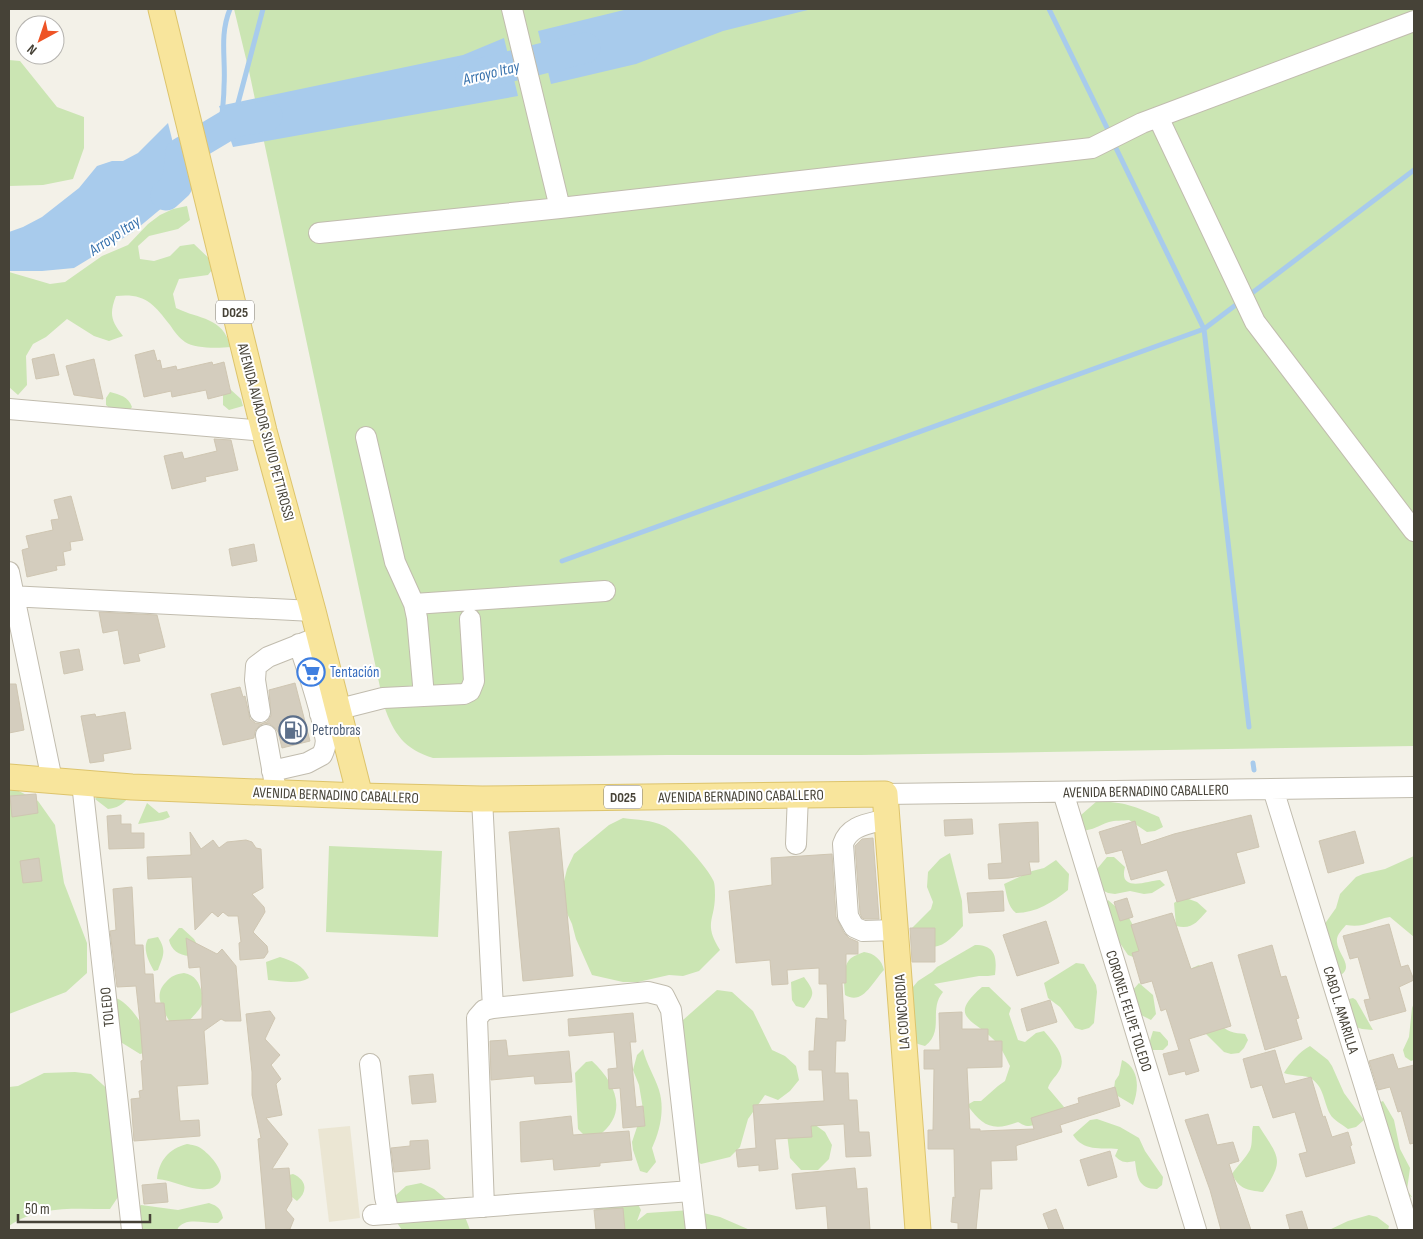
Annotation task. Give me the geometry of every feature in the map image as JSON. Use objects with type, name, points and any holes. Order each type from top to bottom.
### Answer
[{"type":"main road","name":"AVENIDA AVIADOR SILVIO PETTIROSSI","points":[[161,9],[264,431],[313,611],[309,640],[329,712],[360,796]]},
{"type":"main road","name":"AVENIDA BERNADINO CABALLERO","points":[[9,777],[82,783],[274,782],[360,796],[482,799],[885,794]]},
{"type":"main road","name":"LA CONCORDIA","points":[[885,794],[918,1230]]},
{"type":"street","points":[[512,9],[560,208]]},
{"type":"street","points":[[319,233],[1092,148],[1150,120],[1414,21]]},
{"type":"street","points":[[1150,120],[1255,322],[1414,531]]},
{"type":"street","points":[[9,409],[264,431]]},
{"type":"street","points":[[366,437],[395,562],[414,604],[424,696]]},
{"type":"street","points":[[9,572],[12,596],[52,780]]},
{"type":"street","points":[[414,604],[605,592]]},
{"type":"street","points":[[12,596],[313,611]]},
{"type":"street","points":[[266,735],[274,782],[322,755],[326,746],[329,712],[383,698],[464,694],[470,691],[474,674],[470,619]]},
{"type":"street","points":[[260,712],[254,680],[256,666],[268,657],[309,640]]},
{"type":"street","name":"TOLEDO","points":[[82,783],[132,1230]]},
{"type":"street","name":"AVENIDA BERNADINO CABALLERO","points":[[885,794],[1414,787]]},
{"type":"street","name":"CABO L. AMARILLA","points":[[1273,789],[1409,1230]]},
{"type":"street","name":"CORONEL FELIPE TOLEDO","points":[[1063,792],[1196,1230]]},
{"type":"street","points":[[796,844],[798,795]]},
{"type":"street","points":[[482,799],[493,1008]]},
{"type":"street","points":[[887,819],[852,829],[846,835],[842,844],[847,907],[848,916],[854,927],[863,931],[896,930]]},
{"type":"street","points":[[484,1207],[477,1018],[484,1010],[493,1008],[648,992],[664,996],[671,1010],[696,1230]]},
{"type":"street","points":[[370,1064],[385,1197],[381,1215],[691,1191]]},
{"type":"shaded area","points":[[350,1126],[360,1218],[329,1222],[318,1129]]},
{"type":"green space","points":[[234,9],[1414,9],[1414,746],[861,755],[433,758],[415,750],[407,745],[396,732],[384,706],[249,71]]},
{"type":"green space","points":[[9,60],[15,61],[15,65],[23,65],[57,107],[84,117],[84,148],[73,179],[43,185],[9,186]]},
{"type":"green space","points":[[187,206],[190,220],[178,229],[149,236],[138,246],[140,259],[154,261],[170,256],[180,246],[194,244],[216,265],[208,275],[179,279],[173,294],[176,308],[216,324],[227,337],[231,347],[207,348],[189,344],[179,336],[148,301],[134,296],[116,296],[112,308],[112,317],[123,336],[109,341],[94,336],[67,319],[46,337],[33,344],[26,356],[27,385],[18,395],[9,387],[9,272],[50,284],[65,282],[102,256],[128,245],[148,224],[160,215],[173,209]]},
{"type":"green space","points":[[230,389],[241,399],[243,406],[229,410],[223,405],[223,390]]},
{"type":"green space","points":[[110,392],[123,396],[128,400],[132,407],[127,413],[112,410],[106,405],[106,398]]},
{"type":"green space","points":[[9,787],[38,801],[55,825],[64,883],[87,943],[87,973],[66,992],[9,1014]]},
{"type":"green space","points":[[100,794],[128,798],[119,806],[108,809],[95,799]]},
{"type":"green space","points":[[1097,801],[1115,802],[1143,810],[1159,817],[1163,827],[1147,832],[1129,820],[1111,821],[1090,829],[1078,830],[1081,815]]},
{"type":"green space","points":[[147,803],[159,813],[167,811],[170,817],[138,824]]},
{"type":"green space","points":[[623,818],[654,822],[669,829],[698,859],[713,880],[715,885],[715,904],[711,928],[720,950],[699,971],[683,976],[669,975],[638,982],[623,982],[592,975],[560,898],[567,869],[574,854],[609,825]]},
{"type":"green space","points":[[329,846],[442,851],[438,937],[326,932]]},
{"type":"green space","points":[[950,853],[962,901],[963,926],[944,944],[934,947],[924,943],[910,930],[931,909],[933,902],[927,887],[928,872],[940,859]]},
{"type":"green space","points":[[1414,856],[1414,937],[1390,917],[1364,925],[1346,925],[1337,937],[1338,947],[1346,966],[1345,971],[1335,978],[1314,939],[1336,908],[1340,894],[1356,877],[1385,869]]},
{"type":"green space","points":[[1107,857],[1114,857],[1125,867],[1124,875],[1130,883],[1160,880],[1165,885],[1152,893],[1144,894],[1130,891],[1115,894],[1108,893],[1102,890],[1095,876],[1097,869]]},
{"type":"green space","points":[[1056,860],[1069,874],[1068,890],[1044,906],[1023,913],[1016,913],[1009,903],[1004,884],[1032,871],[1044,868]]},
{"type":"green space","points":[[1183,897],[1197,902],[1207,911],[1197,922],[1186,927],[1176,926],[1174,903]]},
{"type":"green space","points":[[1108,900],[1129,918],[1144,945],[1136,958],[1128,955],[1105,921],[1103,906]]},
{"type":"green space","points":[[179,928],[182,928],[194,939],[198,946],[189,956],[176,951],[170,944],[169,940]]},
{"type":"green space","points":[[158,937],[163,954],[158,970],[154,971],[147,955],[146,943],[148,939]]},
{"type":"green space","points":[[975,945],[987,947],[994,954],[996,963],[995,975],[934,984],[943,992],[937,1006],[936,1027],[931,1040],[925,1046],[918,1044],[906,1035],[907,994],[918,981],[937,967]]},
{"type":"green space","points":[[864,952],[877,958],[884,970],[867,991],[862,995],[851,998],[845,995],[844,976],[847,962]]},
{"type":"green space","points":[[280,957],[297,964],[309,978],[294,982],[268,980],[266,962]]},
{"type":"green space","points":[[1076,963],[1084,964],[1096,985],[1097,992],[1094,1023],[1089,1028],[1082,1030],[1075,1028],[1060,1007],[1048,998],[1044,983]]},
{"type":"green space","points":[[1199,965],[1204,970],[1220,1023],[1231,1032],[1245,1034],[1248,1040],[1239,1053],[1231,1054],[1224,1052],[1198,1026],[1184,981],[1192,968]]},
{"type":"green space","points":[[184,973],[191,975],[198,982],[203,1001],[186,1024],[172,1026],[161,1004],[160,993],[162,987],[170,978]]},
{"type":"green space","points":[[804,977],[812,990],[812,996],[804,1008],[796,1006],[792,1000],[791,982]]},
{"type":"green space","points":[[1139,983],[1153,995],[1156,1014],[1151,1020],[1141,1015],[1131,992]]},
{"type":"green space","points":[[982,987],[989,987],[1011,1008],[1009,1014],[1018,1040],[1025,1042],[1036,1033],[1044,1031],[1061,1055],[1062,1060],[1059,1071],[1048,1088],[1064,1107],[1058,1113],[1043,1121],[1029,1126],[1018,1122],[995,1127],[983,1122],[967,1105],[974,1101],[981,1101],[1005,1081],[1010,1066],[1003,1051],[993,1039],[967,1017],[966,1005]]},
{"type":"green space","points":[[717,990],[732,992],[753,1011],[772,1050],[785,1056],[796,1066],[799,1080],[790,1091],[778,1100],[765,1095],[748,1119],[740,1147],[730,1157],[701,1164],[676,1143],[671,1047],[683,1020]]},
{"type":"green space","points":[[113,997],[131,1009],[141,1023],[147,1052],[140,1054],[111,1036]]},
{"type":"green space","points":[[1353,998],[1373,1030],[1352,1026],[1342,1005]]},
{"type":"green space","points":[[1414,1003],[1414,1060],[1411,1061],[1405,1057],[1403,1050],[1409,1037]]},
{"type":"green space","points":[[1153,1031],[1160,1032],[1168,1041],[1168,1045],[1163,1050],[1147,1050]]},
{"type":"green space","points":[[1310,1046],[1328,1060],[1344,1093],[1364,1120],[1356,1127],[1348,1129],[1331,1116],[1320,1088],[1313,1080],[1308,1077],[1284,1073],[1295,1058]]},
{"type":"green space","points":[[643,1049],[659,1090],[662,1105],[659,1127],[652,1148],[656,1162],[647,1173],[640,1171],[632,1142],[637,1127],[644,1115],[639,1085],[633,1070],[637,1055]]},
{"type":"green space","points":[[1122,1060],[1132,1068],[1135,1074],[1137,1086],[1133,1105],[1116,1095],[1114,1089]]},
{"type":"green space","points":[[592,1061],[607,1078],[616,1098],[614,1118],[598,1136],[583,1134],[578,1129],[575,1073],[586,1062]]},
{"type":"green space","points":[[75,1072],[91,1074],[113,1094],[123,1153],[118,1197],[110,1209],[45,1211],[21,1219],[9,1226],[9,1087],[18,1086],[44,1073]]},
{"type":"green space","points":[[1383,1101],[1394,1120],[1400,1149],[1410,1168],[1407,1190],[1412,1197],[1397,1192],[1376,1104]]},
{"type":"green space","points":[[1097,1119],[1120,1127],[1139,1138],[1145,1151],[1163,1177],[1162,1185],[1157,1189],[1146,1187],[1142,1184],[1135,1161],[1127,1162],[1120,1160],[1115,1156],[1118,1149],[1092,1148],[1077,1140],[1073,1135],[1090,1120]]},
{"type":"green space","points":[[814,1124],[825,1132],[832,1145],[829,1159],[818,1170],[801,1170],[790,1158],[786,1126]]},
{"type":"green space","points":[[1253,1126],[1259,1126],[1275,1152],[1277,1159],[1277,1165],[1263,1192],[1244,1188],[1232,1174],[1250,1150]]},
{"type":"green space","points":[[187,1144],[200,1148],[217,1165],[221,1180],[216,1186],[210,1189],[201,1189],[157,1179],[162,1161],[175,1149]]},
{"type":"green space","points":[[293,1174],[301,1179],[304,1186],[303,1194],[297,1201],[284,1191],[289,1175]]},
{"type":"green space","points":[[421,1183],[434,1189],[464,1214],[470,1230],[402,1230],[388,1210],[395,1196],[406,1186]]},
{"type":"green space","points":[[608,1186],[621,1187],[632,1194],[641,1210],[637,1221],[647,1213],[691,1210],[720,1217],[750,1230],[617,1230],[595,1209],[596,1195]]},
{"type":"green space","points":[[209,1203],[219,1208],[221,1212],[223,1218],[218,1223],[190,1222],[180,1226],[177,1230],[140,1230],[135,1210],[141,1205],[178,1210]]},
{"type":"green space","points":[[1369,1215],[1377,1217],[1389,1226],[1388,1230],[1329,1230],[1348,1221]]},
{"type":"water","points":[[628,9],[812,9],[723,31],[636,64],[551,84],[538,31]]},
{"type":"water","points":[[504,38],[518,96],[233,147],[219,106],[463,55]]},
{"type":"water","points":[[173,118],[187,187],[133,232],[74,268],[42,271],[9,271],[9,232],[42,217],[79,188],[97,166],[112,161],[123,161],[138,153]]},
{"type":"pier","points":[[172,115],[175,117],[189,186],[185,191],[167,119]]},
{"type":"building","points":[[154,350],[157,361],[160,360],[162,369],[176,366],[177,370],[212,362],[213,365],[224,362],[231,393],[208,399],[206,390],[172,397],[171,391],[144,397],[135,355]]},
{"type":"building","points":[[54,354],[59,375],[36,379],[32,359]]},
{"type":"building","points":[[94,359],[103,399],[74,395],[66,366]]},
{"type":"building","points":[[214,439],[231,440],[238,470],[205,477],[206,481],[172,489],[164,456],[182,452],[184,459],[217,451]]},
{"type":"building","points":[[71,496],[83,540],[70,542],[71,550],[63,552],[65,565],[56,566],[57,570],[27,577],[22,550],[29,548],[26,536],[53,530],[51,520],[59,519],[54,500]]},
{"type":"building","points":[[254,544],[257,561],[232,566],[229,549]]},
{"type":"building","points":[[99,612],[157,615],[165,647],[138,654],[140,661],[124,664],[118,630],[103,633]]},
{"type":"building","points":[[79,649],[83,670],[64,674],[60,652]]},
{"type":"building","points":[[295,683],[310,741],[282,748],[278,732],[270,724],[264,723],[271,716],[269,690]]},
{"type":"building","points":[[9,684],[16,684],[24,730],[9,733]]},
{"type":"building","points":[[240,687],[243,697],[245,696],[250,719],[255,723],[264,723],[255,731],[254,738],[223,745],[211,694]]},
{"type":"building","points":[[125,712],[131,749],[103,754],[104,761],[90,763],[81,716],[95,714],[96,717]]},
{"type":"building","points":[[36,794],[38,813],[12,817],[10,796]]},
{"type":"building","points":[[121,815],[121,824],[131,824],[131,833],[144,833],[144,848],[109,849],[107,816]]},
{"type":"building","points":[[1251,815],[1259,847],[1236,853],[1245,883],[1177,902],[1167,870],[1131,880],[1122,850],[1106,854],[1099,832],[1135,821],[1141,845],[1174,834]]},
{"type":"building","points":[[972,819],[973,834],[945,836],[944,820]]},
{"type":"building","points":[[1038,822],[1039,862],[1029,862],[1031,874],[989,879],[988,864],[1002,863],[999,824]]},
{"type":"building","points":[[559,828],[573,976],[523,981],[509,832]]},
{"type":"building","points":[[1355,831],[1364,863],[1328,873],[1319,841]]},
{"type":"building","points":[[190,832],[201,849],[213,840],[219,848],[227,842],[246,840],[252,842],[256,848],[261,849],[263,888],[252,894],[264,907],[265,912],[253,932],[267,946],[268,952],[264,958],[240,960],[239,943],[241,942],[238,916],[228,916],[223,912],[218,917],[212,912],[195,930],[192,877],[148,879],[147,857],[191,855]]},
{"type":"building","points":[[873,838],[879,919],[865,919],[862,918],[860,913],[855,846],[862,839]]},
{"type":"building","points":[[832,854],[836,917],[844,933],[849,938],[858,942],[858,954],[846,954],[846,983],[842,983],[844,1020],[846,1020],[845,1041],[836,1041],[835,1073],[848,1073],[849,1100],[857,1100],[859,1132],[869,1132],[871,1156],[846,1157],[844,1124],[811,1126],[812,1137],[775,1139],[778,1169],[759,1171],[759,1165],[738,1167],[736,1150],[756,1148],[753,1105],[824,1101],[822,1070],[809,1070],[809,1051],[814,1051],[816,1018],[828,1019],[827,984],[819,984],[819,968],[787,970],[788,984],[772,985],[770,960],[736,963],[729,891],[772,885],[771,858]]},
{"type":"building","points":[[39,858],[42,881],[23,883],[20,861]]},
{"type":"building","points":[[132,887],[135,945],[143,945],[145,974],[153,974],[155,1003],[164,1003],[166,1021],[202,1019],[200,967],[189,968],[186,938],[217,954],[222,949],[236,966],[241,1021],[225,1021],[221,1019],[204,1031],[208,1084],[177,1086],[180,1121],[199,1120],[200,1136],[134,1141],[131,1099],[140,1098],[139,1091],[143,1090],[141,1061],[143,1060],[136,986],[117,987],[110,931],[116,930],[113,889]]},
{"type":"building","points":[[1003,891],[1004,911],[969,913],[967,893]]},
{"type":"building","points":[[1127,898],[1133,917],[1120,921],[1114,902]]},
{"type":"building","points":[[1172,913],[1191,969],[1212,962],[1231,1026],[1189,1039],[1199,1071],[1186,1075],[1185,1071],[1169,1075],[1163,1054],[1179,1050],[1166,1009],[1161,1011],[1152,981],[1141,984],[1132,953],[1139,951],[1131,925]]},
{"type":"building","points":[[1046,921],[1059,963],[1017,976],[1003,935]]},
{"type":"building","points":[[1389,924],[1401,967],[1408,965],[1414,980],[1399,987],[1406,1011],[1370,1021],[1364,1000],[1370,999],[1358,957],[1350,959],[1343,936]]},
{"type":"building","points":[[910,928],[935,928],[935,962],[912,962]]},
{"type":"building","points":[[1272,945],[1281,977],[1286,976],[1299,1018],[1296,1019],[1302,1039],[1265,1050],[1238,955]]},
{"type":"building","points":[[1050,1000],[1057,1022],[1027,1031],[1021,1009]]},
{"type":"building","points":[[270,1011],[275,1018],[265,1039],[280,1055],[271,1065],[281,1079],[276,1084],[282,1115],[266,1118],[288,1144],[272,1169],[289,1168],[292,1200],[286,1210],[294,1219],[290,1229],[278,1230],[266,1230],[258,1139],[261,1138],[252,1095],[252,1072],[246,1014]]},
{"type":"building","points":[[962,1012],[962,1029],[988,1029],[988,1041],[1002,1041],[1002,1067],[967,1068],[970,1129],[980,1129],[980,1131],[1034,1129],[1031,1118],[1079,1103],[1078,1098],[1115,1087],[1120,1106],[1060,1125],[1062,1132],[1016,1146],[1017,1160],[991,1161],[992,1189],[980,1189],[976,1230],[958,1230],[958,1223],[951,1222],[953,1197],[955,1198],[954,1149],[928,1149],[928,1130],[933,1130],[934,1069],[924,1069],[924,1050],[940,1050],[939,1013]]},
{"type":"building","points":[[633,1013],[636,1042],[630,1042],[636,1107],[643,1106],[645,1126],[623,1128],[620,1088],[609,1089],[608,1069],[617,1068],[614,1032],[569,1036],[568,1019]]},
{"type":"building","points":[[506,1040],[508,1056],[569,1051],[572,1082],[535,1084],[534,1076],[491,1080],[490,1041]]},
{"type":"building","points":[[1275,1050],[1285,1084],[1311,1077],[1323,1117],[1325,1116],[1332,1137],[1348,1132],[1355,1163],[1306,1177],[1299,1154],[1307,1152],[1295,1112],[1273,1118],[1262,1085],[1251,1088],[1243,1059]]},
{"type":"building","points":[[1393,1054],[1398,1069],[1414,1065],[1414,1143],[1410,1144],[1401,1111],[1398,1112],[1390,1087],[1378,1090],[1369,1061]]},
{"type":"building","points":[[433,1074],[436,1102],[412,1104],[409,1076]]},
{"type":"building","points":[[1208,1114],[1217,1145],[1233,1142],[1239,1161],[1229,1164],[1251,1230],[1221,1230],[1210,1190],[1185,1120]]},
{"type":"building","points":[[571,1116],[573,1135],[629,1131],[632,1160],[600,1163],[600,1166],[554,1170],[553,1159],[521,1162],[520,1122]]},
{"type":"building","points":[[428,1140],[430,1169],[394,1172],[391,1148],[410,1146],[410,1141]]},
{"type":"building","points":[[1110,1151],[1117,1177],[1088,1186],[1080,1160]]},
{"type":"building","points":[[855,1168],[857,1189],[867,1188],[870,1230],[828,1230],[826,1206],[796,1209],[792,1174]]},
{"type":"building","points":[[166,1183],[168,1202],[144,1204],[142,1185]]},
{"type":"building","points":[[623,1208],[625,1230],[596,1230],[594,1210]]},
{"type":"building","points":[[1056,1209],[1064,1230],[1049,1230],[1043,1214]]},
{"type":"building","points":[[1302,1211],[1308,1230],[1290,1230],[1286,1215]]},
{"type":"waterway","points":[[220,130],[224,92],[224,38],[230,9]]},
{"type":"waterway","name":"Arroyo Itay","points":[[237,107],[263,9]]},
{"type":"waterway","points":[[1049,9],[1110,134]]},
{"type":"waterway","name":"Arroyo Itay","points":[[471,76],[585,48]]},
{"type":"waterway","name":"Arroyo Itay","points":[[166,195],[177,185],[181,153],[233,122],[267,116]]},
{"type":"waterway","points":[[562,561],[1204,329],[1113,142]]},
{"type":"waterway","points":[[1248,296],[1414,170]]},
{"type":"waterway","points":[[1241,301],[1204,329],[1249,727]]},
{"type":"waterway","points":[[1253,763],[1254,770]]},
{"type":"place","name":"Tentación","points":[[311,672]]},
{"type":"place","name":"Petrobras","points":[[293,730]]}]
